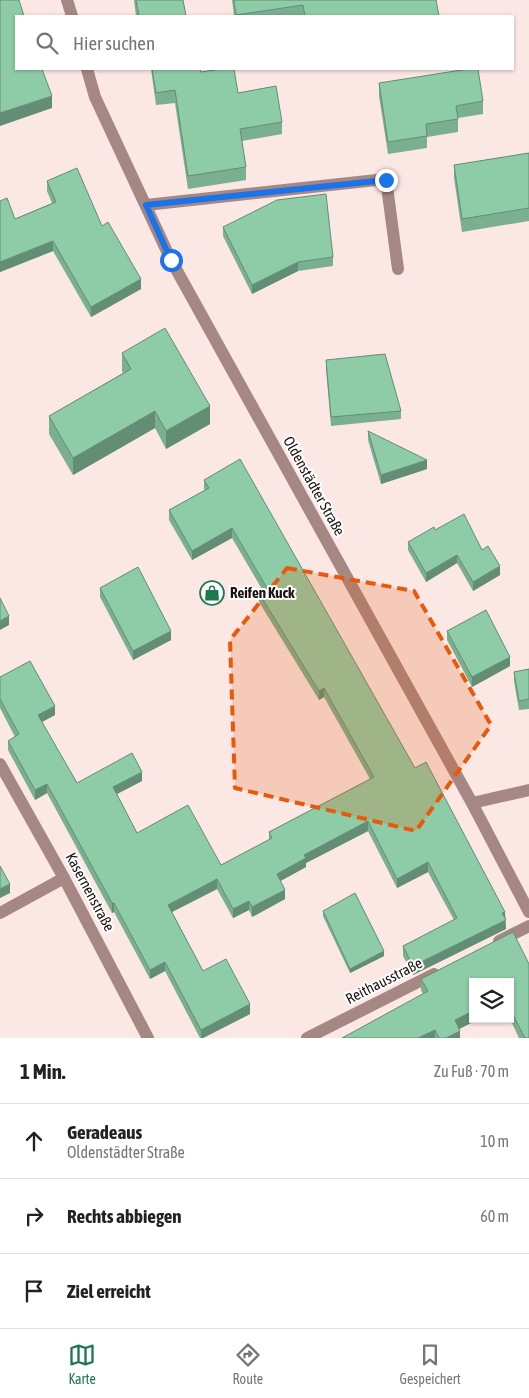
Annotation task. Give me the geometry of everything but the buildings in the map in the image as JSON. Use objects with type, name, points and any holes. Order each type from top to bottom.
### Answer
[{"type":"street","points":[[67,0],[72,15]]},
{"type":"street","name":"Oldenstädter Straße","points":[[87,70],[96,97],[171,260],[472,803],[529,912]]},
{"type":"street","points":[[146,205],[386,180],[398,269]]},
{"type":"street","name":"Kasernenstraße","points":[[0,764],[64,878],[148,1038]]},
{"type":"street","points":[[472,803],[529,790]]},
{"type":"street","points":[[0,913],[64,878]]},
{"type":"street","points":[[485,949],[529,926]]},
{"type":"street","name":"Reithausstraße","points":[[307,1038],[449,967]]},
{"type":"highlighted area","points":[[287,568],[414,591],[491,725],[416,831],[235,788],[230,640]]},
{"type":"place","name":"Reifen Kuck","points":[[212,593]]},
{"type":"route","points":[[171,260],[146,205],[386,180]]}]
